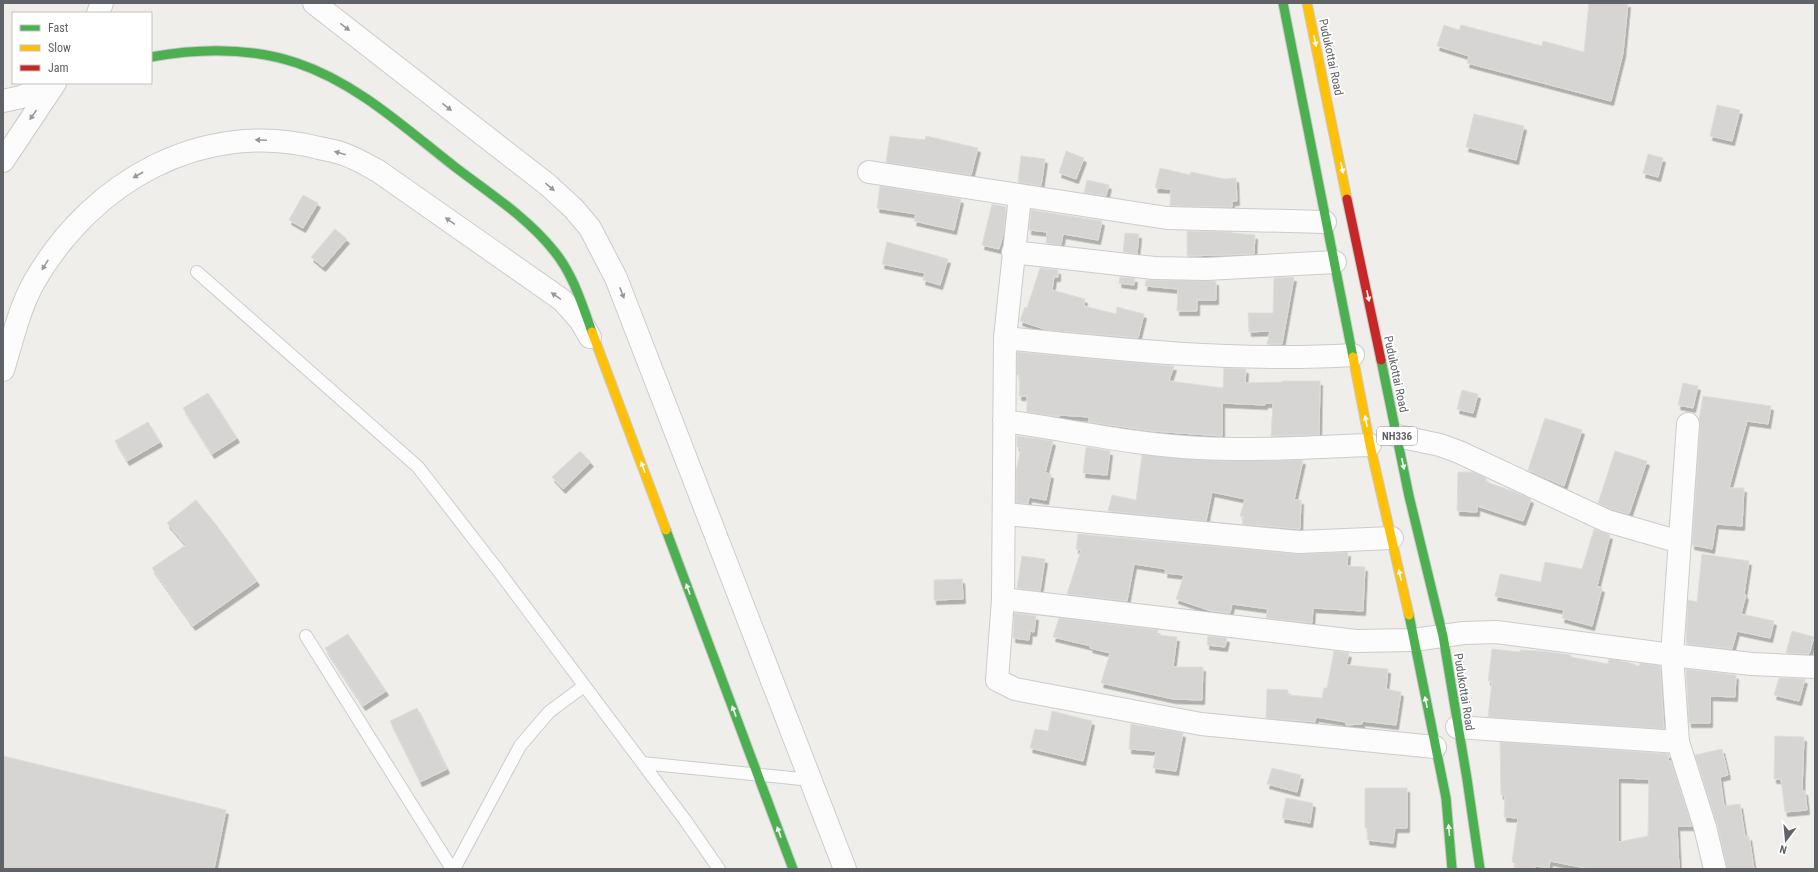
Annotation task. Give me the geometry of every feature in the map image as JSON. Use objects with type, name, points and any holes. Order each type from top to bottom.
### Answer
[{"type":"main road","name":"NH336","points":[[1283,3],[1370,445],[1392,538],[1446,798],[1452,869]]},
{"type":"main road","name":"Pudukottai Road","points":[[1307,3],[1409,496],[1443,636],[1457,727],[1467,779],[1480,869]]},
{"type":"main road","points":[[152,57],[176,52],[217,49],[258,53],[298,63],[336,80],[372,104],[513,212],[551,247],[568,273],[579,296],[792,869]]},
{"type":"street","points":[[314,3],[548,185],[574,208],[590,228],[616,278],[845,869]]},
{"type":"street","points":[[3,101],[21,97],[53,84]]},
{"type":"street","points":[[3,161],[54,84]]},
{"type":"street","points":[[3,370],[21,311],[34,283],[53,252],[73,228],[98,203],[122,184],[152,167],[182,154],[218,144],[257,139],[300,143],[345,154],[378,171],[562,300],[580,320],[604,361]]},
{"type":"street","points":[[869,172],[1167,218],[1325,222]]},
{"type":"street","points":[[1020,196],[1005,338],[1005,514],[1003,598],[997,680],[1015,689],[1201,724],[1435,747]]},
{"type":"street","points":[[1013,252],[1154,268],[1206,269],[1335,262]]},
{"type":"street","points":[[1005,338],[1126,351],[1183,355],[1306,358],[1353,355]]},
{"type":"street","points":[[1004,421],[1133,442],[1200,448],[1260,449],[1370,445]]},
{"type":"street","points":[[1688,424],[1672,655],[1678,742],[1705,827],[1715,869]]},
{"type":"street","points":[[1397,436],[1440,445],[1459,452],[1607,521],[1680,542]]},
{"type":"street","points":[[1005,514],[1299,542],[1392,538]]},
{"type":"street","points":[[1003,598],[1356,641],[1413,640],[1496,632],[1672,655],[1752,664],[1815,668]]},
{"type":"street","points":[[1457,727],[1678,742]]},
{"type":"lane","points":[[198,272],[418,467],[497,569],[719,869]]},
{"type":"lane","points":[[306,636],[453,869],[520,746],[549,712],[584,686]]},
{"type":"lane","points":[[642,763],[811,780]]},
{"type":"building","points":[[1589,3],[1628,3],[1623,53],[1611,101],[1467,63],[1469,56],[1437,46],[1444,25],[1459,30],[1461,25],[1542,46],[1543,41],[1584,52]]},
{"type":"building","points":[[1717,105],[1740,110],[1732,141],[1710,136]]},
{"type":"building","points":[[1474,114],[1524,126],[1516,160],[1466,147]]},
{"type":"building","points":[[890,136],[925,140],[926,136],[978,148],[971,175],[886,162]]},
{"type":"building","points":[[1066,151],[1084,158],[1076,179],[1059,173]]},
{"type":"building","points":[[1648,154],[1663,158],[1658,177],[1643,173]]},
{"type":"building","points":[[1021,156],[1045,159],[1041,186],[1018,182]]},
{"type":"building","points":[[1160,168],[1190,175],[1191,172],[1224,179],[1236,178],[1237,201],[1232,201],[1232,207],[1170,206],[1171,189],[1155,188]]},
{"type":"building","points":[[1087,180],[1109,185],[1106,196],[1084,193]]},
{"type":"building","points":[[880,186],[961,199],[954,230],[914,221],[916,214],[877,208]]},
{"type":"building","points":[[303,195],[318,203],[303,228],[289,220]]},
{"type":"building","points":[[992,204],[1006,207],[1004,231],[999,249],[982,245]]},
{"type":"building","points":[[1031,210],[1102,221],[1098,240],[1063,234],[1061,245],[1046,243],[1047,232],[1029,230]]},
{"type":"building","points":[[335,229],[347,239],[323,267],[311,257]]},
{"type":"building","points":[[1187,231],[1232,232],[1255,235],[1254,254],[1187,256]]},
{"type":"building","points":[[1125,233],[1139,234],[1137,254],[1123,252]]},
{"type":"building","points":[[887,242],[948,259],[940,285],[923,280],[925,273],[882,264]]},
{"type":"building","points":[[1040,268],[1058,270],[1058,277],[1054,277],[1052,290],[1085,299],[1084,306],[1116,314],[1117,307],[1144,314],[1138,338],[1047,330],[1020,321],[1025,307],[1027,308]]},
{"type":"building","points":[[1120,277],[1135,278],[1134,285],[1119,283]]},
{"type":"building","points":[[1294,277],[1282,344],[1267,344],[1270,331],[1249,332],[1248,313],[1273,313],[1274,278]]},
{"type":"building","points":[[1146,280],[1216,281],[1216,300],[1197,300],[1197,311],[1177,311],[1178,289],[1145,286]]},
{"type":"building","points":[[1017,352],[1174,366],[1169,381],[1223,388],[1224,368],[1246,369],[1245,383],[1320,381],[1319,435],[1271,436],[1273,403],[1265,403],[1265,405],[1222,403],[1222,436],[1152,431],[1089,422],[1089,417],[1059,415],[1059,417],[1027,412],[1027,396],[1019,396],[1020,375],[1017,375]]},
{"type":"building","points":[[1683,383],[1698,386],[1693,408],[1678,405]]},
{"type":"building","points":[[1462,390],[1478,394],[1473,413],[1457,409]]},
{"type":"building","points":[[208,393],[237,438],[212,454],[183,408]]},
{"type":"building","points":[[1703,396],[1771,406],[1768,424],[1747,421],[1729,488],[1744,488],[1742,526],[1716,524],[1712,549],[1692,545],[1700,425],[1699,420]]},
{"type":"building","points":[[1545,418],[1582,430],[1564,486],[1528,470]]},
{"type":"building","points":[[148,422],[160,442],[127,461],[115,441]]},
{"type":"building","points":[[1017,436],[1053,441],[1045,473],[1051,474],[1046,500],[1029,497],[1028,504],[1016,503],[1016,471],[1021,448],[1017,447]]},
{"type":"building","points":[[1086,447],[1110,451],[1107,475],[1083,473]]},
{"type":"building","points":[[580,451],[591,462],[563,489],[552,477]]},
{"type":"building","points":[[1615,451],[1647,461],[1629,514],[1611,509],[1598,503]]},
{"type":"building","points":[[1142,455],[1221,461],[1303,460],[1294,500],[1301,500],[1300,529],[1242,524],[1244,517],[1240,516],[1245,499],[1212,492],[1206,521],[1108,511],[1112,495],[1136,500]]},
{"type":"building","points":[[1458,472],[1473,472],[1486,478],[1486,482],[1531,499],[1523,521],[1477,506],[1477,512],[1457,511]]},
{"type":"building","points":[[196,500],[257,581],[193,626],[152,568],[186,545],[167,523]]},
{"type":"building","points":[[1594,529],[1610,535],[1597,586],[1602,588],[1592,626],[1562,618],[1564,610],[1495,596],[1500,574],[1541,582],[1545,562],[1582,569]]},
{"type":"building","points":[[1078,534],[1298,554],[1348,552],[1347,566],[1365,567],[1363,611],[1313,608],[1312,623],[1266,618],[1268,609],[1232,604],[1230,613],[1211,611],[1176,599],[1184,575],[1165,573],[1166,569],[1134,564],[1127,601],[1067,594],[1081,550],[1076,549]]},
{"type":"building","points":[[1702,554],[1749,561],[1744,594],[1746,595],[1741,614],[1774,621],[1770,638],[1737,631],[1732,649],[1687,644],[1688,600],[1697,602]]},
{"type":"building","points":[[1022,556],[1045,559],[1040,591],[1017,588]]},
{"type":"building","points":[[962,579],[963,599],[934,600],[934,580]]},
{"type":"building","points":[[1014,613],[1036,616],[1034,632],[1030,631],[1029,640],[1013,638]]},
{"type":"building","points":[[1059,618],[1158,630],[1157,635],[1177,637],[1173,667],[1203,667],[1202,700],[1173,699],[1101,683],[1110,653],[1090,648],[1091,646],[1053,637]]},
{"type":"building","points":[[1792,631],[1814,637],[1809,654],[1786,653]]},
{"type":"building","points":[[348,634],[386,691],[363,706],[325,648]]},
{"type":"building","points":[[1208,636],[1227,638],[1225,647],[1207,645]]},
{"type":"building","points":[[1492,649],[1520,652],[1520,650],[1542,651],[1571,655],[1571,657],[1608,664],[1609,659],[1639,666],[1640,663],[1660,666],[1664,729],[1488,717],[1492,681],[1488,681]]},
{"type":"building","points":[[1334,651],[1349,653],[1346,665],[1388,669],[1386,689],[1401,692],[1396,725],[1362,721],[1362,724],[1346,725],[1346,722],[1316,717],[1315,722],[1266,718],[1267,689],[1288,690],[1288,695],[1322,698],[1324,688],[1327,688]]},
{"type":"building","points":[[1686,669],[1736,675],[1735,697],[1710,696],[1710,723],[1689,723]]},
{"type":"building","points":[[1779,678],[1805,679],[1799,701],[1774,695]]},
{"type":"building","points":[[417,708],[447,769],[420,782],[390,721]]},
{"type":"building","points":[[1052,711],[1092,721],[1083,761],[1030,748],[1035,729],[1048,731]]},
{"type":"building","points":[[1131,724],[1183,733],[1176,771],[1153,768],[1156,751],[1129,749]]},
{"type":"building","points":[[1775,736],[1804,737],[1802,791],[1805,791],[1807,810],[1785,812],[1781,779],[1774,779]]},
{"type":"building","points":[[1500,742],[1669,754],[1668,761],[1671,761],[1692,826],[1677,826],[1679,869],[1590,869],[1550,861],[1549,868],[1535,866],[1535,869],[1515,869],[1515,863],[1512,862],[1518,818],[1504,817],[1505,795],[1501,795]],"holes":[[[1618,778],[1649,779],[1648,836],[1618,842]]]},
{"type":"building","points":[[1722,749],[1728,775],[1720,777],[1724,806],[1740,804],[1745,837],[1749,836],[1754,869],[1727,869],[1717,824],[1695,755]]},
{"type":"building","points":[[3,756],[226,810],[214,869],[3,869]]},
{"type":"building","points":[[1272,768],[1301,775],[1297,792],[1267,784]]},
{"type":"building","points":[[1365,788],[1407,788],[1407,828],[1395,828],[1393,843],[1367,840],[1368,828],[1365,828]]},
{"type":"building","points":[[1286,798],[1313,803],[1310,823],[1282,818]]},
{"type":"traffic: fast","points":[[1283,3],[1353,357]]},
{"type":"traffic: fast","points":[[152,57],[206,51],[261,54],[297,63],[340,82],[380,108],[520,216],[532,227],[554,251],[567,269],[581,300],[592,332]]},
{"type":"traffic: fast","points":[[1381,360],[1409,496],[1443,636],[1467,779],[1480,869]]},
{"type":"traffic: fast","points":[[666,530],[793,869]]},
{"type":"traffic: fast","points":[[1409,615],[1446,798],[1452,869]]},
{"type":"traffic: slow","points":[[1307,3],[1347,199]]},
{"type":"traffic: slow","points":[[592,332],[666,530]]},
{"type":"traffic: slow","points":[[1353,357],[1370,445],[1409,615]]},
{"type":"traffic: jam","points":[[1347,199],[1381,360]]}]
